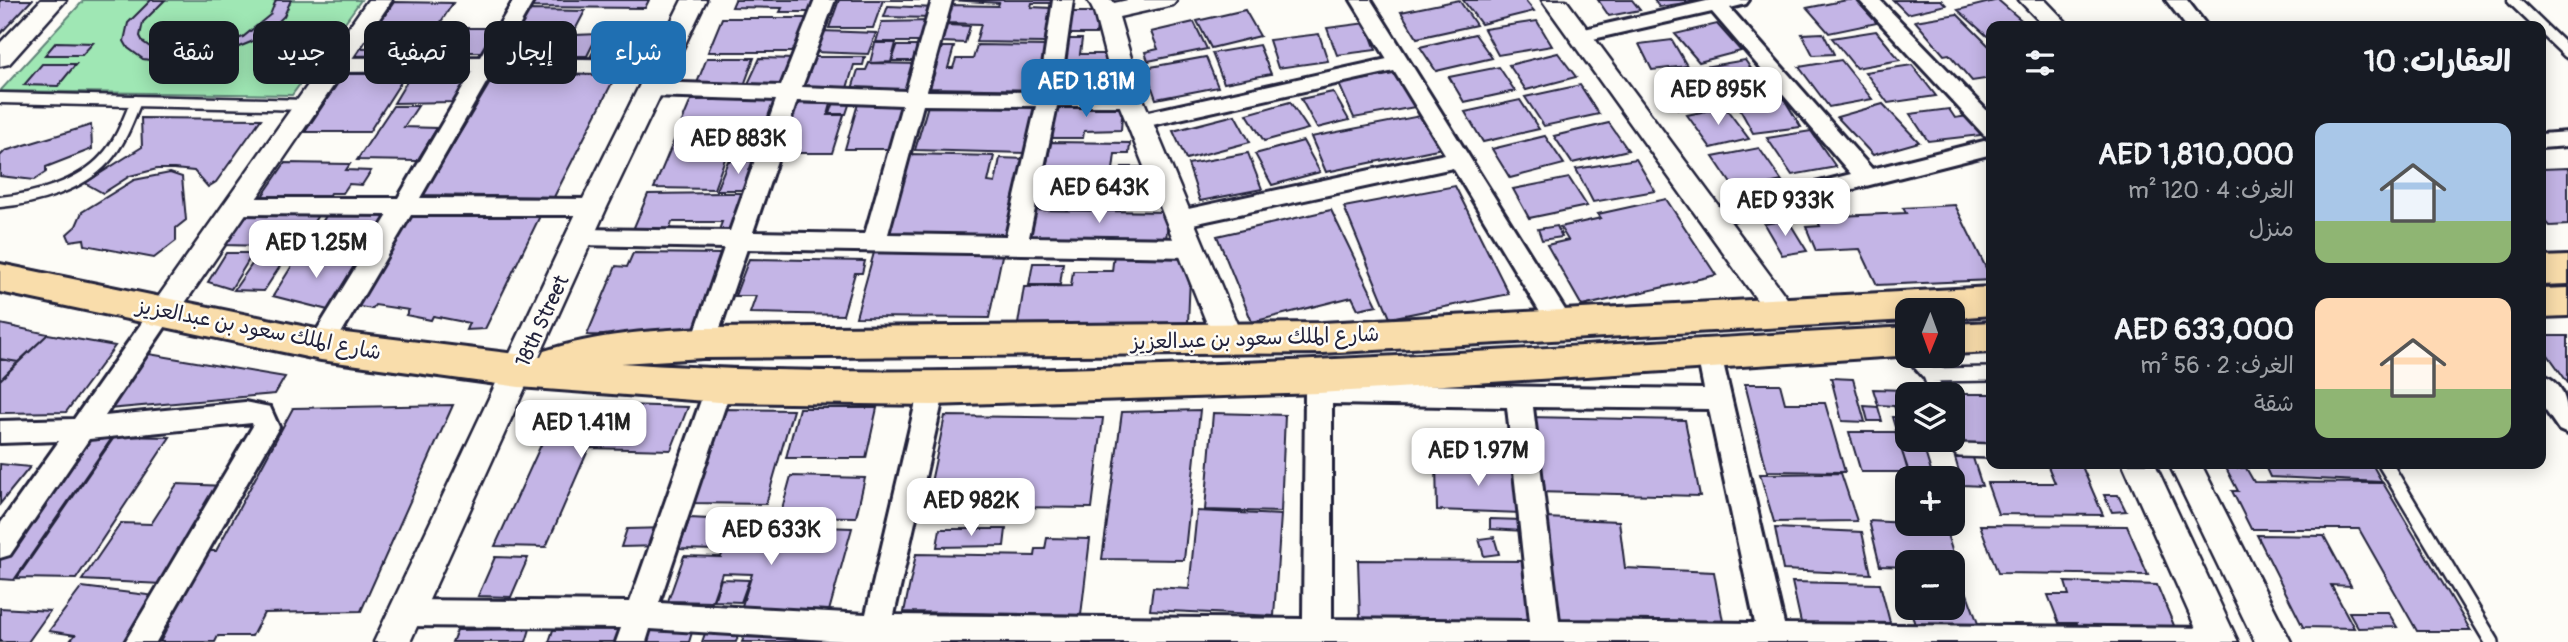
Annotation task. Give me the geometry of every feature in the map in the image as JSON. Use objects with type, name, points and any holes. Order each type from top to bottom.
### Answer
[{"type":"main road","points":[[2546,271],[2568,270]]},
{"type":"main road","name":"شارع الملك سعود بن عبدالعزيز","points":[[1,280],[164,310],[321,345],[519,371],[719,386],[932,389],[1319,385],[1709,354],[1895,347]]},
{"type":"main road","name":"شارع الملك سعود بن عبدالعزيز","points":[[519,371],[616,348],[703,343],[1229,341],[1986,301]]},
{"type":"main road","points":[[2546,303],[2568,302]]},
{"type":"main road","points":[[1965,338],[1986,337]]},
{"type":"street","points":[[0,58],[54,0]]},
{"type":"street","points":[[350,42],[380,0]]},
{"type":"street","points":[[512,21],[524,0]]},
{"type":"street","name":"18th Street","points":[[684,21],[694,0]]},
{"type":"street","points":[[703,343],[789,93],[825,0]]},
{"type":"street","points":[[874,242],[942,0]]},
{"type":"street","points":[[1016,244],[1048,100],[1063,0]]},
{"type":"street","points":[[1165,0],[1103,6],[1135,110],[1229,341]]},
{"type":"street","points":[[1362,0],[1561,325]]},
{"type":"street","points":[[1554,0],[1782,313]]},
{"type":"street","points":[[1580,36],[1739,0]]},
{"type":"street","points":[[1868,0],[1986,124]]},
{"type":"street","points":[[2031,0],[2052,21]]},
{"type":"street","points":[[2176,0],[2193,21]]},
{"type":"street","points":[[1716,5],[1867,178]]},
{"type":"street","points":[[686,81],[789,93],[1048,100],[1135,110],[1400,63]]},
{"type":"street","points":[[350,65],[484,64]]},
{"type":"street","points":[[321,345],[484,69]]},
{"type":"street","points":[[0,546],[84,429],[321,84]]},
{"type":"street","name":"18th Street","points":[[398,628],[652,84]]},
{"type":"street","points":[[2546,141],[2568,139]]},
{"type":"street","points":[[1712,217],[1986,148]]},
{"type":"street","points":[[1180,219],[1458,159]]},
{"type":"street","points":[[237,206],[593,207]]},
{"type":"street","points":[[580,237],[1191,248]]},
{"type":"street","points":[[1709,354],[1773,640]]},
{"type":"street","points":[[1317,638],[1319,385],[1519,398],[1719,399]]},
{"type":"street","points":[[631,642],[719,386]]},
{"type":"street","points":[[875,635],[932,389]]},
{"type":"street","points":[[2546,391],[2568,421]]},
{"type":"street","points":[[1519,398],[1547,639]]},
{"type":"street","points":[[0,432],[84,429],[245,412],[261,414],[267,427],[139,642]]},
{"type":"street","points":[[398,628],[640,615],[875,635],[2219,642],[2140,469]]},
{"type":"street","points":[[2187,469],[2273,642]]},
{"type":"lane","points":[[2513,0],[2534,21]]},
{"type":"lane","points":[[2546,33],[2568,53]]},
{"type":"lane","points":[[0,98],[307,105]]},
{"type":"lane","points":[[0,202],[14,202],[35,196],[87,173],[104,161],[128,122],[136,101]]},
{"type":"lane","points":[[1924,368],[1933,382]]},
{"type":"lane","points":[[1930,375],[1986,374]]},
{"type":"lane","points":[[1965,450],[1986,451]]},
{"type":"lane","points":[[2388,469],[2492,642]]},
{"type":"green space","points":[[84,0],[361,0],[346,21],[253,21],[253,84],[300,84],[292,95],[0,91]]},
{"type":"building","points":[[0,0],[32,0],[0,34]]},
{"type":"building","points":[[151,0],[165,0],[143,22],[140,36],[149,46],[149,60],[143,59],[128,48],[124,41],[128,23]]},
{"type":"building","points":[[276,0],[291,0],[279,21],[263,21],[270,15]]},
{"type":"building","points":[[530,0],[649,0],[645,8],[526,7]]},
{"type":"building","points":[[735,0],[818,0],[813,12],[780,12],[782,8],[732,7]]},
{"type":"building","points":[[839,0],[883,0],[873,28],[829,28]]},
{"type":"building","points":[[950,0],[1056,0],[1055,3],[1032,3],[1031,7],[1052,8],[1044,43],[976,42],[981,24],[944,23],[950,5],[998,6],[999,3]]},
{"type":"building","points":[[1459,0],[1476,25],[1417,38],[1401,12]]},
{"type":"building","points":[[1463,0],[1525,0],[1534,11],[1481,24]]},
{"type":"building","points":[[1598,0],[1632,0],[1640,10],[1609,16]]},
{"type":"building","points":[[1654,0],[1704,0],[1659,7]]},
{"type":"building","points":[[1856,0],[1877,23],[1829,33],[1807,8]]},
{"type":"building","points":[[1893,0],[1941,0],[1946,5],[1907,14]]},
{"type":"building","points":[[1998,0],[2022,21],[1986,21],[1986,35],[1958,10]]},
{"type":"building","points":[[394,2],[453,3],[442,21],[381,21]]},
{"type":"building","points":[[888,6],[937,8],[933,18],[884,17]]},
{"type":"building","points":[[526,10],[585,11],[577,26],[577,21],[520,21]]},
{"type":"building","points":[[1245,10],[1260,36],[1211,48],[1197,21]]},
{"type":"building","points":[[1070,12],[1099,12],[1096,34],[1066,34]]},
{"type":"building","points":[[1957,14],[1986,43],[1986,79],[1972,81],[1949,54],[1944,55],[1915,21]]},
{"type":"building","points":[[722,18],[810,18],[798,52],[708,52]]},
{"type":"building","points":[[930,21],[925,42],[876,42],[882,22]]},
{"type":"building","points":[[1537,21],[1552,46],[1498,55],[1484,29]]},
{"type":"building","points":[[1194,22],[1207,49],[1148,61],[1145,52],[1158,49],[1151,32]]},
{"type":"building","points":[[1366,23],[1376,50],[1337,55],[1327,28]]},
{"type":"building","points":[[1717,24],[1741,51],[1699,62],[1675,34]]},
{"type":"building","points":[[946,25],[970,26],[965,43],[941,42]]},
{"type":"building","points":[[470,28],[484,28],[484,52],[470,52]]},
{"type":"building","points":[[253,29],[253,41],[239,47],[239,38]]},
{"type":"building","points":[[822,31],[876,33],[868,54],[814,52]]},
{"type":"building","points":[[1876,31],[1900,60],[1856,68],[1832,38]]},
{"type":"building","points":[[1823,33],[1834,54],[1813,55],[1802,34]]},
{"type":"building","points":[[591,34],[591,48],[587,56],[577,56],[577,35]]},
{"type":"building","points":[[1319,34],[1328,61],[1278,68],[1269,40]]},
{"type":"building","points":[[1475,34],[1492,58],[1436,71],[1420,47]]},
{"type":"building","points":[[1065,39],[1082,39],[1080,54],[1107,54],[1103,91],[1057,92]]},
{"type":"building","points":[[1672,40],[1687,66],[1652,70],[1639,44]]},
{"type":"building","points":[[56,42],[93,43],[82,55],[45,55]]},
{"type":"building","points":[[875,43],[896,43],[891,62],[870,63]]},
{"type":"building","points":[[977,45],[1051,46],[1041,90],[930,88],[942,47],[954,47],[948,68],[953,68],[956,59],[973,59]]},
{"type":"building","points":[[1259,45],[1271,74],[1224,83],[1212,53]]},
{"type":"building","points":[[897,46],[924,46],[920,61],[892,61]]},
{"type":"building","points":[[360,48],[364,48],[364,59],[353,59]]},
{"type":"building","points":[[1558,53],[1576,77],[1526,90],[1509,65]]},
{"type":"building","points":[[812,57],[865,57],[863,65],[854,65],[847,88],[802,89]]},
{"type":"building","points":[[1206,57],[1218,87],[1156,99],[1145,68]]},
{"type":"building","points":[[707,58],[754,58],[743,88],[695,88]]},
{"type":"building","points":[[760,58],[794,59],[781,89],[746,88]]},
{"type":"building","points":[[1745,60],[1766,90],[1723,96],[1704,67]]},
{"type":"building","points":[[1841,60],[1872,99],[1829,107],[1799,67]]},
{"type":"building","points":[[869,63],[920,64],[912,90],[852,89],[858,70],[866,70]]},
{"type":"building","points":[[42,64],[76,64],[58,86],[24,85]]},
{"type":"building","points":[[1912,65],[1936,96],[1888,103],[1865,72]]},
{"type":"building","points":[[1499,67],[1515,91],[1464,102],[1449,77]]},
{"type":"building","points":[[577,72],[591,73],[591,84],[611,84],[554,197],[423,195],[489,84],[577,84]]},
{"type":"building","points":[[1399,73],[1415,107],[1354,118],[1339,84]]},
{"type":"building","points":[[1697,73],[1718,100],[1678,109],[1658,81]]},
{"type":"building","points":[[350,74],[364,74],[364,84],[400,84],[369,132],[305,132],[337,84],[350,84]]},
{"type":"building","points":[[405,84],[465,84],[455,102],[394,103]]},
{"type":"building","points":[[1580,85],[1599,114],[1544,126],[1525,97]]},
{"type":"building","points":[[1333,92],[1349,120],[1317,128],[1301,99]]},
{"type":"building","points":[[781,99],[761,156],[726,156],[714,189],[654,188],[691,100]]},
{"type":"building","points":[[1784,99],[1801,127],[1753,133],[1737,104]]},
{"type":"building","points":[[859,100],[909,100],[896,149],[845,149]]},
{"type":"building","points":[[1520,100],[1539,129],[1483,142],[1465,112]]},
{"type":"building","points":[[834,102],[850,102],[846,114],[830,114]]},
{"type":"building","points":[[929,102],[1036,103],[1025,153],[915,150]]},
{"type":"building","points":[[1290,102],[1308,129],[1264,141],[1247,114]]},
{"type":"building","points":[[793,103],[831,104],[828,115],[844,115],[832,153],[776,153]]},
{"type":"building","points":[[1123,103],[1121,130],[1084,131],[1083,138],[1052,138],[1055,105]]},
{"type":"building","points":[[1883,104],[1919,142],[1873,155],[1837,117]]},
{"type":"building","points":[[393,106],[418,106],[404,127],[437,128],[417,161],[357,160]]},
{"type":"building","points":[[1725,107],[1749,139],[1711,148],[1687,115]]},
{"type":"building","points":[[1949,109],[1955,118],[1968,116],[1981,135],[1928,141],[1910,114]]},
{"type":"building","points":[[1235,115],[1250,142],[1186,159],[1173,131]]},
{"type":"building","points":[[1425,115],[1442,148],[1326,172],[1311,137]]},
{"type":"building","points":[[141,118],[261,119],[216,182],[208,187],[194,171],[174,169],[157,169],[130,176],[103,193],[85,183],[142,147]]},
{"type":"building","points":[[1609,123],[1628,150],[1572,163],[1554,136]]},
{"type":"building","points":[[91,125],[92,149],[46,167],[46,172],[34,180],[0,176],[0,156],[5,151]]},
{"type":"building","points":[[1811,131],[1836,167],[1792,175],[1767,138]]},
{"type":"building","points":[[1545,136],[1564,164],[1510,178],[1492,149]]},
{"type":"building","points":[[1303,141],[1320,172],[1272,185],[1255,154]]},
{"type":"building","points":[[1051,142],[1130,143],[1129,154],[1115,154],[1112,178],[1120,178],[1122,167],[1155,167],[1151,205],[1039,203]]},
{"type":"building","points":[[1759,148],[1782,181],[1736,191],[1713,157]]},
{"type":"building","points":[[1248,153],[1262,189],[1200,201],[1188,164]]},
{"type":"building","points":[[910,154],[994,156],[988,182],[995,183],[1000,158],[1026,159],[1007,241],[884,237]]},
{"type":"building","points":[[1636,159],[1655,191],[1593,202],[1576,169]]},
{"type":"building","points":[[728,161],[759,161],[748,190],[716,190]]},
{"type":"building","points":[[285,163],[350,164],[346,170],[371,171],[362,185],[349,184],[343,193],[331,193],[327,200],[261,198]]},
{"type":"building","points":[[2568,168],[2568,225],[2550,226],[2546,222],[2546,169]]},
{"type":"building","points":[[170,173],[182,177],[186,220],[176,228],[176,241],[154,258],[85,245],[84,239],[70,241],[67,234],[76,226],[82,212],[134,180]]},
{"type":"building","points":[[1569,178],[1587,206],[1529,218],[1513,189]]},
{"type":"building","points":[[1455,186],[1509,294],[1390,318],[1344,207]]},
{"type":"building","points":[[746,193],[734,230],[719,230],[722,222],[672,222],[669,232],[632,232],[648,194]]},
{"type":"building","points":[[1666,199],[1716,275],[1582,306],[1547,245],[1568,240],[1560,227],[1601,218],[1598,214]]},
{"type":"building","points":[[1955,205],[1986,268],[1986,280],[1877,285],[1860,249],[1816,251],[1806,227],[1820,226],[1816,217],[1906,213],[1903,208]]},
{"type":"building","points":[[1033,210],[1169,212],[1166,239],[1028,237]]},
{"type":"building","points":[[1331,210],[1377,305],[1358,309],[1352,297],[1252,322],[1217,236]]},
{"type":"building","points":[[249,212],[319,214],[297,247],[225,245]]},
{"type":"building","points":[[411,212],[540,216],[485,329],[466,330],[469,323],[433,316],[431,320],[406,315],[409,310],[375,305],[372,309],[354,306]]},
{"type":"building","points":[[328,213],[387,214],[365,251],[311,250],[316,242],[309,242]]},
{"type":"building","points":[[1788,220],[1807,251],[1782,255],[1764,224]]},
{"type":"building","points":[[1557,226],[1562,237],[1542,240],[1538,229]]},
{"type":"building","points":[[875,249],[1003,251],[989,318],[856,317]]},
{"type":"building","points":[[226,253],[253,253],[231,289],[208,282]]},
{"type":"building","points":[[633,253],[725,254],[695,336],[587,335],[616,266],[627,267]]},
{"type":"building","points":[[259,254],[288,254],[264,291],[234,290]]},
{"type":"building","points":[[1114,254],[1191,254],[1188,323],[1018,324],[1024,287],[1071,286],[1073,271],[1112,271]]},
{"type":"building","points":[[298,256],[360,256],[328,310],[273,296]]},
{"type":"building","points":[[749,259],[865,261],[862,273],[855,273],[843,315],[750,313],[756,296],[735,296]]},
{"type":"building","points":[[1033,263],[1063,263],[1060,285],[1029,285]]},
{"type":"building","points":[[0,324],[48,334],[18,362],[0,359]]},
{"type":"building","points":[[48,334],[115,346],[66,412],[0,413],[0,380]]},
{"type":"building","points":[[2546,336],[2568,336],[2568,383],[2546,352]]},
{"type":"building","points":[[149,354],[285,377],[275,394],[108,409]]},
{"type":"building","points":[[0,359],[18,362],[0,380]]},
{"type":"building","points":[[1831,378],[1853,379],[1865,422],[1842,421]]},
{"type":"building","points":[[1745,384],[1780,384],[1785,403],[1825,403],[1845,472],[1767,471]]},
{"type":"building","points":[[1873,389],[1895,390],[1895,409],[1894,406],[1878,405]]},
{"type":"building","points":[[1965,394],[1986,394],[1986,445],[1965,445]]},
{"type":"building","points":[[560,403],[688,407],[671,450],[589,448],[546,547],[495,546]]},
{"type":"building","points":[[453,405],[361,611],[264,613],[252,636],[218,636],[215,642],[160,642],[169,625],[164,625],[204,551],[216,551],[293,408]]},
{"type":"building","points":[[1864,406],[1878,407],[1882,421],[1868,421]]},
{"type":"building","points":[[799,408],[877,408],[866,458],[786,458]]},
{"type":"building","points":[[722,409],[793,410],[766,504],[691,503]]},
{"type":"building","points":[[1200,410],[1184,560],[1102,559],[1122,412]]},
{"type":"building","points":[[1213,413],[1285,415],[1281,512],[1205,510]]},
{"type":"building","points":[[945,416],[1103,418],[1092,508],[926,506]]},
{"type":"building","points":[[1527,417],[1685,420],[1700,496],[1535,492]]},
{"type":"building","points":[[1849,432],[1895,432],[1895,452],[1902,452],[1907,466],[1895,466],[1895,472],[1861,472]]},
{"type":"building","points":[[83,434],[114,435],[14,580],[0,579],[0,552]]},
{"type":"building","points":[[115,436],[170,437],[76,579],[17,578]]},
{"type":"building","points":[[1902,452],[1925,452],[1929,466],[1906,466]]},
{"type":"building","points":[[1955,458],[1973,458],[1982,486],[1965,485],[1965,466],[1957,466]]},
{"type":"building","points":[[1436,463],[1518,465],[1522,513],[1437,510]]},
{"type":"building","points":[[0,464],[30,467],[0,504]]},
{"type":"building","points":[[2049,469],[2083,469],[2103,515],[1998,514],[1987,483],[2055,483]]},
{"type":"building","points":[[2227,469],[2247,469],[2254,482],[2383,483],[2471,631],[2417,631],[2359,529],[2251,529],[2232,491],[2238,491]]},
{"type":"building","points":[[2266,469],[2375,469],[2382,482],[2270,477]]},
{"type":"building","points":[[1841,473],[1857,521],[1774,522],[1760,474]]},
{"type":"building","points":[[791,476],[865,478],[856,517],[780,516]]},
{"type":"building","points":[[177,484],[225,486],[162,584],[82,580],[121,523],[151,524]]},
{"type":"building","points":[[2104,495],[2118,495],[2126,511],[2112,512]]},
{"type":"building","points":[[1197,511],[1281,515],[1274,616],[1150,610],[1153,587],[1189,589]]},
{"type":"building","points":[[690,518],[728,520],[718,550],[679,549]]},
{"type":"building","points":[[1544,518],[1619,521],[1625,568],[1714,572],[1724,627],[1551,621]]},
{"type":"building","points":[[1490,519],[1523,520],[1524,531],[1490,529]]},
{"type":"building","points":[[1869,521],[1895,522],[1895,536],[1948,536],[1952,550],[1895,550],[1895,567],[1880,566]]},
{"type":"building","points":[[732,524],[852,528],[829,611],[741,609],[752,574],[722,573],[712,602],[668,601],[684,556],[721,557]]},
{"type":"building","points":[[1980,525],[2127,526],[2148,575],[1998,573]]},
{"type":"building","points":[[667,528],[662,546],[621,547],[627,529]]},
{"type":"building","points":[[1775,528],[1862,532],[1871,574],[1783,570]]},
{"type":"building","points":[[940,529],[1006,529],[1004,546],[937,547]]},
{"type":"building","points":[[2257,535],[2324,536],[2351,586],[2331,585],[2354,628],[2303,627]]},
{"type":"building","points":[[1494,537],[1499,554],[1484,556],[1479,539]]},
{"type":"building","points":[[1047,538],[1090,539],[1081,615],[904,612],[916,554],[1035,556],[1036,549],[1045,549]]},
{"type":"building","points":[[495,557],[528,558],[511,597],[478,596]]},
{"type":"building","points":[[1358,560],[1528,561],[1534,621],[1360,620]]},
{"type":"building","points":[[721,579],[749,580],[741,602],[714,601]]},
{"type":"building","points":[[1792,582],[1880,584],[1892,630],[1802,627]]},
{"type":"building","points":[[2065,582],[2157,585],[2178,635],[2080,633],[2077,623],[2059,623],[2048,595],[2069,595]]},
{"type":"building","points":[[82,587],[164,597],[132,642],[69,642],[75,635],[49,631]]},
{"type":"building","points":[[1965,588],[1980,629],[1917,630],[1914,620],[1965,620]]},
{"type":"building","points":[[0,608],[50,611],[28,642],[0,642]]},
{"type":"building","points":[[2349,612],[2388,612],[2397,627],[2358,628]]},
{"type":"building","points":[[648,624],[694,626],[689,642],[641,642]]},
{"type":"building","points":[[708,625],[741,627],[736,642],[702,642]]},
{"type":"building","points":[[530,629],[526,642],[452,642],[457,630]]},
{"type":"building","points":[[627,629],[623,642],[549,642],[553,630]]},
{"type":"building","points":[[744,637],[826,638],[825,642],[742,642]]}]
